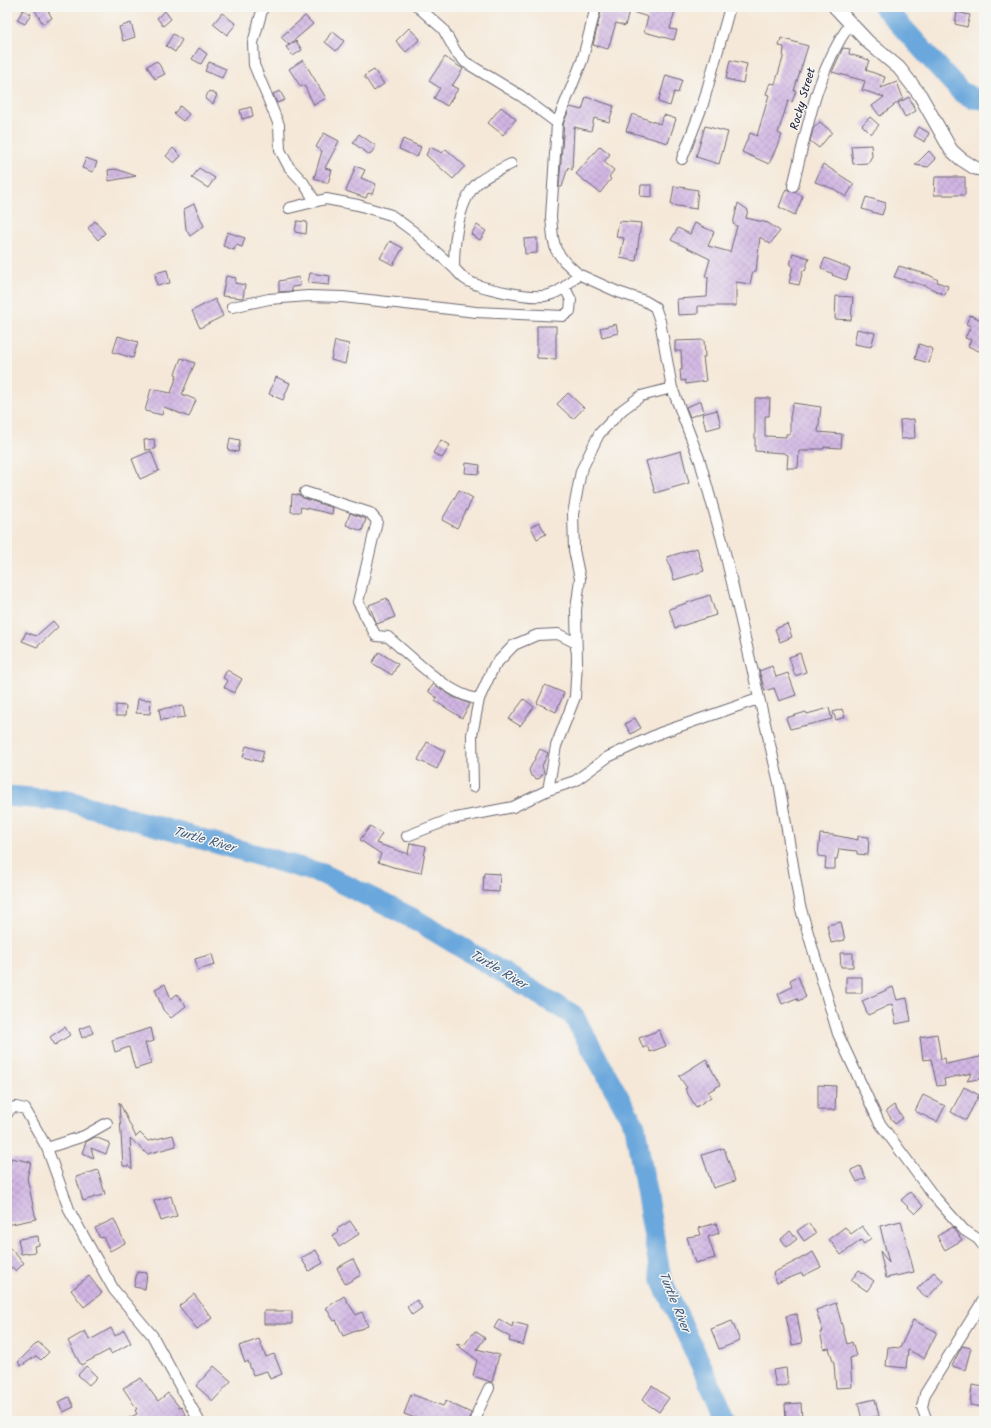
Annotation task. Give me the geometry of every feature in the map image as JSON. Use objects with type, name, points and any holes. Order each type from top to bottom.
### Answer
[{"type":"street","points":[[263,7],[253,43],[254,65],[279,125],[280,150],[288,167],[304,182],[315,201]]},
{"type":"street","points":[[418,7],[443,29],[456,52],[464,62],[521,96],[557,123]]},
{"type":"street","points":[[596,7],[582,61],[557,123],[551,217],[552,238],[556,250],[564,262],[578,274],[618,292],[645,301],[655,307],[660,321],[672,388],[700,461],[710,494],[779,782],[800,906],[838,1034],[879,1122],[932,1194],[964,1230],[978,1239],[984,1247]]},
{"type":"street","points":[[682,159],[703,104],[730,7]]},
{"type":"street","points":[[835,7],[874,48],[899,68],[920,95],[951,150],[974,168],[984,170]]},
{"type":"street","name":"Rocky Street","points":[[793,186],[822,77],[833,50],[850,24]]},
{"type":"street","points":[[454,268],[454,245],[465,199],[480,181],[511,164]]},
{"type":"street","points":[[289,208],[326,199],[358,205],[391,215],[414,232],[466,280],[498,290],[529,297],[548,295],[565,288],[578,274]]},
{"type":"street","points":[[232,307],[269,299],[308,296],[343,298],[476,312],[563,316],[570,311],[571,300],[565,288]]},
{"type":"street","points":[[548,790],[556,746],[575,697],[577,661],[576,610],[580,579],[574,550],[573,514],[581,471],[599,434],[622,410],[641,396],[672,388]]},
{"type":"street","points":[[305,492],[370,513],[377,521],[358,602],[376,636],[388,637],[455,692],[468,698],[480,700]]},
{"type":"street","points":[[473,787],[472,735],[480,700],[494,666],[514,645],[537,635],[558,634],[576,643],[577,661]]},
{"type":"street","points":[[407,836],[451,819],[513,807],[548,790],[575,781],[608,757],[660,733],[758,699]]},
{"type":"street","points":[[7,1114],[11,1108],[16,1107],[26,1109],[47,1148],[70,1212],[114,1290],[152,1335],[199,1421]]},
{"type":"street","points":[[47,1148],[84,1136],[107,1122]]},
{"type":"street","points":[[926,1421],[922,1407],[925,1394],[984,1299]]},
{"type":"street","points":[[476,1421],[478,1411],[489,1388]]},
{"type":"building","points":[[33,7],[46,7],[52,18],[43,24]]},
{"type":"building","points":[[602,7],[676,7],[670,29],[677,30],[674,40],[644,32],[648,17],[629,11],[625,26],[616,23],[608,49],[593,45]]},
{"type":"building","points":[[23,10],[31,14],[25,24],[17,20]]},
{"type":"building","points":[[165,11],[171,19],[163,26],[157,18]]},
{"type":"building","points":[[957,12],[970,15],[967,27],[955,24]]},
{"type":"building","points":[[222,13],[236,24],[227,35],[213,24]]},
{"type":"building","points":[[305,16],[313,24],[289,45],[281,37]]},
{"type":"building","points":[[131,23],[135,37],[123,41],[119,27]]},
{"type":"building","points":[[409,28],[420,39],[406,52],[396,41]]},
{"type":"building","points":[[332,31],[344,41],[336,51],[325,42]]},
{"type":"building","points":[[173,34],[182,40],[175,52],[166,46]]},
{"type":"building","points":[[781,38],[808,46],[794,91],[796,91],[792,102],[788,101],[778,133],[782,135],[769,164],[742,152],[750,133],[757,136],[769,95],[766,94],[770,83],[775,84],[783,58],[784,47],[779,46]]},
{"type":"building","points":[[296,41],[302,50],[293,56],[286,47]]},
{"type":"building","points":[[199,48],[207,54],[201,64],[192,59]]},
{"type":"building","points":[[843,48],[850,49],[849,54],[869,60],[866,70],[885,77],[881,88],[897,82],[903,98],[880,116],[872,106],[884,97],[862,90],[865,81],[832,72]]},
{"type":"building","points":[[445,57],[463,69],[452,86],[458,89],[447,106],[434,98],[440,88],[429,81]]},
{"type":"building","points":[[303,60],[326,98],[314,105],[304,85],[301,87],[289,69]]},
{"type":"building","points":[[730,60],[747,64],[743,83],[726,79]]},
{"type":"building","points":[[157,61],[165,74],[155,79],[147,66]]},
{"type":"building","points":[[209,62],[226,69],[222,78],[205,71]]},
{"type":"building","points":[[374,70],[384,84],[374,91],[364,76]]},
{"type":"building","points":[[666,75],[682,80],[678,93],[674,92],[670,106],[658,102]]},
{"type":"building","points":[[209,91],[217,95],[213,104],[205,99]]},
{"type":"building","points":[[280,91],[285,100],[277,103],[273,94]]},
{"type":"building","points":[[586,97],[614,106],[609,122],[594,118],[591,131],[574,127],[572,170],[568,167],[562,187],[559,187],[564,122],[570,107],[582,110]]},
{"type":"building","points":[[909,97],[916,111],[905,117],[898,103]]},
{"type":"building","points":[[180,106],[189,114],[183,121],[174,114]]},
{"type":"building","points":[[251,107],[253,116],[242,119],[240,110]]},
{"type":"building","points":[[501,107],[516,119],[503,135],[488,123]]},
{"type":"building","points":[[632,114],[660,124],[664,115],[676,119],[668,143],[626,131]]},
{"type":"building","points":[[870,117],[879,125],[871,134],[862,125]]},
{"type":"building","points":[[820,122],[832,132],[819,148],[810,141],[813,129]]},
{"type":"building","points":[[705,126],[728,132],[719,164],[696,157]]},
{"type":"building","points":[[919,127],[929,133],[925,142],[914,136]]},
{"type":"building","points":[[324,133],[339,141],[325,168],[332,170],[328,183],[314,178],[322,151],[316,147]]},
{"type":"building","points":[[359,134],[376,146],[370,155],[353,143]]},
{"type":"building","points":[[403,139],[421,147],[417,157],[399,149]]},
{"type":"building","points":[[871,145],[872,156],[868,163],[853,164],[851,146]]},
{"type":"building","points":[[600,146],[610,154],[604,162],[614,170],[609,177],[611,179],[600,193],[576,174]]},
{"type":"building","points":[[430,147],[442,153],[446,149],[465,166],[453,179],[426,155]]},
{"type":"building","points":[[173,148],[181,156],[174,163],[166,156]]},
{"type":"building","points":[[929,151],[936,159],[928,167],[915,165]]},
{"type":"building","points":[[86,158],[97,162],[93,172],[82,168]]},
{"type":"building","points":[[823,164],[854,184],[846,197],[834,189],[815,182]]},
{"type":"building","points":[[356,166],[365,170],[361,178],[376,184],[372,194],[368,193],[366,198],[346,191]]},
{"type":"building","points":[[199,168],[215,178],[208,188],[192,178]]},
{"type":"building","points":[[116,169],[136,176],[109,181],[108,170]]},
{"type":"building","points":[[935,177],[965,177],[965,195],[934,195]]},
{"type":"building","points":[[641,185],[652,185],[652,197],[640,196]]},
{"type":"building","points":[[674,186],[698,190],[696,209],[671,205]]},
{"type":"building","points":[[786,189],[803,196],[795,215],[779,207]]},
{"type":"building","points":[[866,197],[886,203],[882,215],[862,209]]},
{"type":"building","points":[[738,203],[748,210],[746,218],[768,223],[780,231],[770,244],[760,237],[756,271],[753,271],[750,284],[736,282],[736,306],[698,306],[698,314],[678,315],[677,299],[707,297],[708,277],[705,277],[710,259],[671,240],[678,228],[690,234],[695,223],[714,232],[708,246],[730,252],[737,226],[733,224]]},
{"type":"building","points":[[194,204],[204,226],[190,236],[186,229],[184,209]]},
{"type":"building","points":[[95,221],[105,233],[98,240],[88,228]]},
{"type":"building","points":[[297,221],[307,222],[306,234],[295,232]]},
{"type":"building","points":[[619,221],[641,223],[636,261],[620,258],[624,238],[616,237]]},
{"type":"building","points":[[477,225],[486,231],[480,240],[471,234]]},
{"type":"building","points":[[227,232],[245,238],[242,247],[236,245],[234,250],[223,246]]},
{"type":"building","points":[[537,238],[537,253],[525,254],[524,239]]},
{"type":"building","points":[[390,241],[403,248],[393,265],[380,258]]},
{"type":"building","points":[[793,253],[809,258],[805,271],[803,270],[799,285],[789,283],[793,266],[790,265]]},
{"type":"building","points":[[825,258],[850,268],[846,280],[832,275],[833,274],[821,268]]},
{"type":"building","points":[[899,266],[929,275],[938,280],[937,282],[948,286],[945,295],[926,286],[894,277]]},
{"type":"building","points":[[167,270],[170,283],[157,285],[155,273]]},
{"type":"building","points":[[310,273],[330,276],[329,285],[308,283]]},
{"type":"building","points":[[226,276],[236,278],[235,283],[245,285],[243,298],[222,296]]},
{"type":"building","points":[[299,277],[300,286],[292,287],[292,291],[279,292],[279,281]]},
{"type":"building","points":[[836,296],[853,297],[851,320],[835,319]]},
{"type":"building","points":[[215,299],[223,316],[200,328],[192,311]]},
{"type":"building","points":[[970,315],[984,321],[984,344],[981,352],[968,346],[971,340],[965,338],[971,326],[966,324]]},
{"type":"building","points":[[616,324],[618,333],[602,337],[600,328]]},
{"type":"building","points":[[537,326],[556,326],[556,359],[537,358]]},
{"type":"building","points":[[857,329],[875,333],[871,347],[854,344]]},
{"type":"building","points":[[118,336],[138,342],[133,358],[113,352]]},
{"type":"building","points":[[704,340],[705,357],[703,357],[706,381],[686,384],[685,380],[681,381],[681,351],[675,351],[675,341]]},
{"type":"building","points":[[335,341],[349,344],[345,364],[331,360]]},
{"type":"building","points":[[919,344],[933,349],[929,363],[915,359]]},
{"type":"building","points":[[181,358],[195,363],[182,394],[196,400],[189,417],[164,407],[162,415],[145,411],[151,389],[171,393],[177,375],[175,374]]},
{"type":"building","points":[[276,377],[290,383],[283,400],[269,394]]},
{"type":"building","points":[[568,393],[584,408],[573,419],[557,404]]},
{"type":"building","points":[[755,398],[770,398],[769,416],[765,416],[765,436],[786,437],[786,434],[790,434],[790,417],[793,403],[821,407],[818,432],[842,434],[841,448],[824,447],[824,449],[799,451],[798,468],[787,468],[788,455],[784,453],[755,451]]},
{"type":"building","points":[[701,401],[704,412],[690,417],[686,407]]},
{"type":"building","points":[[717,410],[721,426],[706,430],[702,414]]},
{"type":"building","points":[[914,419],[915,438],[901,439],[900,420]]},
{"type":"building","points":[[230,438],[240,440],[238,452],[228,450]]},
{"type":"building","points":[[154,439],[155,449],[145,450],[144,440]]},
{"type":"building","points":[[441,440],[450,445],[442,458],[433,453]]},
{"type":"building","points":[[151,451],[159,471],[140,479],[132,459]]},
{"type":"building","points":[[681,451],[689,483],[655,493],[646,461]]},
{"type":"building","points":[[466,463],[480,465],[479,474],[465,473]]},
{"type":"building","points":[[459,490],[473,498],[457,528],[442,520]]},
{"type":"building","points":[[292,494],[299,495],[303,498],[333,508],[332,514],[301,507],[300,512],[291,512]]},
{"type":"building","points":[[350,513],[366,519],[362,531],[346,525]]},
{"type":"building","points":[[539,522],[546,534],[537,539],[531,527]]},
{"type":"building","points":[[697,548],[704,571],[674,580],[667,557]]},
{"type":"building","points":[[710,595],[716,615],[675,628],[669,609]]},
{"type":"building","points":[[387,598],[395,617],[377,624],[369,605]]},
{"type":"building","points":[[53,621],[58,627],[37,647],[22,641],[26,632],[36,636]]},
{"type":"building","points":[[787,624],[792,637],[780,642],[775,629]]},
{"type":"building","points":[[379,652],[398,664],[392,675],[372,663]]},
{"type":"building","points":[[800,653],[806,672],[795,676],[789,657]]},
{"type":"building","points":[[772,666],[776,677],[788,673],[796,695],[779,701],[774,688],[765,691],[759,671]]},
{"type":"building","points":[[227,670],[242,679],[234,693],[224,687],[228,681],[223,678]]},
{"type":"building","points":[[434,684],[453,697],[470,704],[462,718],[435,701],[437,698],[428,691]]},
{"type":"building","points":[[545,685],[564,693],[556,712],[537,703]]},
{"type":"building","points":[[138,699],[151,700],[150,714],[136,713]]},
{"type":"building","points":[[524,699],[534,707],[520,726],[509,719]]},
{"type":"building","points":[[116,705],[126,706],[125,716],[116,716]]},
{"type":"building","points":[[183,706],[185,717],[161,720],[159,709]]},
{"type":"building","points":[[829,708],[832,719],[790,729],[786,718],[806,712],[807,714]]},
{"type":"building","points":[[842,709],[845,717],[836,720],[833,712]]},
{"type":"building","points":[[635,718],[641,728],[631,734],[625,724]]},
{"type":"building","points":[[427,742],[445,751],[437,769],[418,760]]},
{"type":"building","points":[[246,746],[264,751],[261,762],[243,757]]},
{"type":"building","points":[[540,749],[548,753],[542,766],[544,772],[540,778],[537,779],[531,776],[529,770]]},
{"type":"building","points":[[370,826],[382,834],[376,843],[408,854],[410,843],[426,846],[421,873],[378,862],[381,854],[360,840]]},
{"type":"building","points":[[820,834],[858,840],[858,836],[869,837],[868,855],[857,854],[857,851],[839,849],[837,859],[835,859],[835,869],[825,869],[826,857],[818,856]]},
{"type":"building","points":[[484,873],[500,874],[499,892],[483,891]]},
{"type":"building","points":[[841,922],[845,940],[831,943],[827,925]]},
{"type":"building","points":[[840,953],[853,953],[853,967],[841,967]]},
{"type":"building","points":[[212,954],[215,965],[198,970],[195,959]]},
{"type":"building","points":[[798,976],[806,997],[798,1001],[797,998],[782,1004],[778,994],[792,987],[790,980]]},
{"type":"building","points":[[846,977],[862,977],[862,993],[846,993]]},
{"type":"building","points":[[165,984],[171,999],[177,994],[186,1006],[171,1018],[163,1010],[155,989]]},
{"type":"building","points":[[893,987],[897,1000],[907,998],[911,1021],[896,1024],[892,1004],[868,1015],[862,1001]]},
{"type":"building","points":[[90,1025],[93,1033],[82,1038],[79,1029]]},
{"type":"building","points":[[65,1027],[70,1035],[55,1045],[50,1037]]},
{"type":"building","points":[[151,1028],[154,1041],[145,1043],[151,1064],[135,1069],[129,1047],[115,1052],[112,1040]]},
{"type":"building","points":[[659,1030],[666,1046],[650,1052],[647,1046],[643,1048],[639,1038]]},
{"type":"building","points":[[937,1034],[941,1059],[945,1058],[946,1064],[980,1057],[984,1049],[984,1078],[967,1081],[972,1073],[944,1079],[945,1085],[937,1086],[931,1059],[923,1060],[920,1037]]},
{"type":"building","points":[[706,1059],[720,1085],[708,1092],[711,1097],[696,1107],[685,1089],[687,1088],[679,1076]]},
{"type":"building","points":[[818,1085],[836,1086],[835,1110],[818,1110]]},
{"type":"building","points":[[964,1087],[979,1095],[966,1120],[951,1112]]},
{"type":"building","points":[[923,1095],[945,1106],[937,1122],[915,1111]]},
{"type":"building","points":[[119,1102],[136,1137],[140,1133],[148,1141],[173,1135],[176,1146],[147,1154],[130,1138],[132,1169],[129,1166],[123,1166]]},
{"type":"building","points":[[894,1105],[903,1118],[895,1124],[886,1111]]},
{"type":"building","points":[[95,1137],[110,1143],[106,1154],[91,1148],[94,1158],[82,1153],[86,1142]]},
{"type":"building","points":[[724,1148],[735,1181],[713,1188],[702,1155]]},
{"type":"building","points":[[11,1158],[31,1162],[27,1178],[36,1219],[7,1225],[7,1176]]},
{"type":"building","points":[[860,1166],[866,1178],[857,1182],[851,1170]]},
{"type":"building","points":[[98,1170],[105,1194],[83,1201],[76,1177]]},
{"type":"building","points":[[910,1192],[923,1206],[915,1214],[901,1200]]},
{"type":"building","points":[[171,1196],[177,1216],[161,1221],[154,1201]]},
{"type":"building","points":[[114,1219],[125,1243],[110,1251],[103,1237],[100,1238],[95,1228]]},
{"type":"building","points":[[350,1221],[359,1234],[339,1247],[332,1235],[338,1232],[337,1229]]},
{"type":"building","points":[[901,1221],[914,1272],[886,1278],[880,1251],[889,1263],[880,1226]]},
{"type":"building","points":[[716,1223],[719,1233],[708,1237],[715,1258],[695,1263],[687,1237],[701,1235],[699,1228]]},
{"type":"building","points":[[808,1223],[816,1233],[804,1241],[797,1231]]},
{"type":"building","points":[[862,1226],[871,1238],[864,1244],[861,1240],[841,1255],[829,1239],[845,1227],[851,1234]]},
{"type":"building","points":[[953,1227],[962,1240],[945,1250],[937,1236]]},
{"type":"building","points":[[790,1231],[797,1239],[787,1247],[781,1239]]},
{"type":"building","points":[[38,1236],[39,1245],[34,1246],[35,1252],[21,1254],[18,1239]]},
{"type":"building","points":[[7,1245],[24,1263],[16,1271],[12,1267],[7,1272]]},
{"type":"building","points":[[316,1250],[323,1263],[309,1271],[301,1258]]},
{"type":"building","points":[[813,1252],[821,1267],[803,1276],[802,1273],[777,1283],[773,1273]]},
{"type":"building","points":[[353,1259],[361,1275],[345,1284],[337,1268]]},
{"type":"building","points":[[859,1270],[874,1281],[867,1291],[851,1280]]},
{"type":"building","points":[[137,1272],[147,1273],[145,1289],[134,1287]]},
{"type":"building","points":[[934,1272],[943,1281],[927,1298],[917,1289]]},
{"type":"building","points":[[89,1276],[102,1293],[84,1307],[71,1290]]},
{"type":"building","points":[[194,1294],[212,1318],[197,1329],[179,1306]]},
{"type":"building","points":[[344,1296],[356,1315],[362,1312],[368,1326],[343,1336],[336,1320],[334,1321],[326,1308]]},
{"type":"building","points":[[417,1300],[422,1308],[412,1315],[407,1307]]},
{"type":"building","points":[[836,1303],[847,1344],[852,1342],[856,1356],[850,1358],[852,1387],[836,1388],[834,1364],[829,1348],[824,1349],[820,1332],[823,1332],[816,1310]]},
{"type":"building","points":[[264,1311],[292,1311],[292,1324],[264,1324]]},
{"type":"building","points":[[797,1314],[802,1343],[792,1345],[786,1316]]},
{"type":"building","points":[[499,1319],[512,1327],[513,1322],[528,1326],[523,1345],[509,1341],[510,1337],[494,1328]]},
{"type":"building","points":[[913,1320],[937,1332],[924,1358],[908,1350],[906,1368],[886,1366],[888,1347],[900,1348]]},
{"type":"building","points":[[732,1321],[740,1341],[719,1349],[711,1329]]},
{"type":"building","points":[[111,1328],[115,1336],[124,1330],[131,1343],[111,1354],[109,1350],[81,1365],[68,1341],[85,1331],[90,1340]]},
{"type":"building","points":[[475,1331],[485,1338],[477,1349],[499,1355],[492,1382],[473,1376],[477,1360],[456,1344],[464,1345]]},
{"type":"building","points":[[259,1339],[266,1357],[274,1354],[282,1374],[270,1379],[267,1371],[253,1375],[248,1361],[245,1363],[239,1346]]},
{"type":"building","points":[[38,1342],[49,1352],[41,1360],[36,1356],[21,1366],[18,1362]]},
{"type":"building","points":[[962,1346],[971,1348],[965,1370],[952,1366]]},
{"type":"building","points":[[86,1366],[97,1377],[89,1385],[78,1375]]},
{"type":"building","points":[[214,1366],[231,1381],[213,1401],[196,1386]]},
{"type":"building","points":[[786,1368],[788,1385],[776,1387],[773,1370]]},
{"type":"building","points":[[141,1378],[158,1401],[168,1393],[180,1408],[181,1407],[189,1421],[123,1421],[137,1414],[135,1410],[137,1409],[123,1388]]},
{"type":"building","points":[[972,1385],[984,1387],[982,1407],[970,1405]]},
{"type":"building","points":[[652,1386],[669,1398],[659,1412],[642,1400]]},
{"type":"building","points":[[411,1394],[443,1406],[446,1401],[471,1413],[470,1421],[423,1421],[404,1414]]},
{"type":"building","points":[[69,1397],[74,1407],[63,1412],[58,1402]]},
{"type":"building","points":[[875,1399],[879,1416],[862,1420],[858,1403]]},
{"type":"building","points":[[801,1403],[802,1421],[786,1421],[785,1404]]},
{"type":"waterway","points":[[884,7],[961,92],[973,98],[984,99]]},
{"type":"waterway","name":"Turtle River","points":[[7,796],[69,801],[323,874],[416,920],[573,1015],[635,1126],[661,1279],[727,1421]]}]
